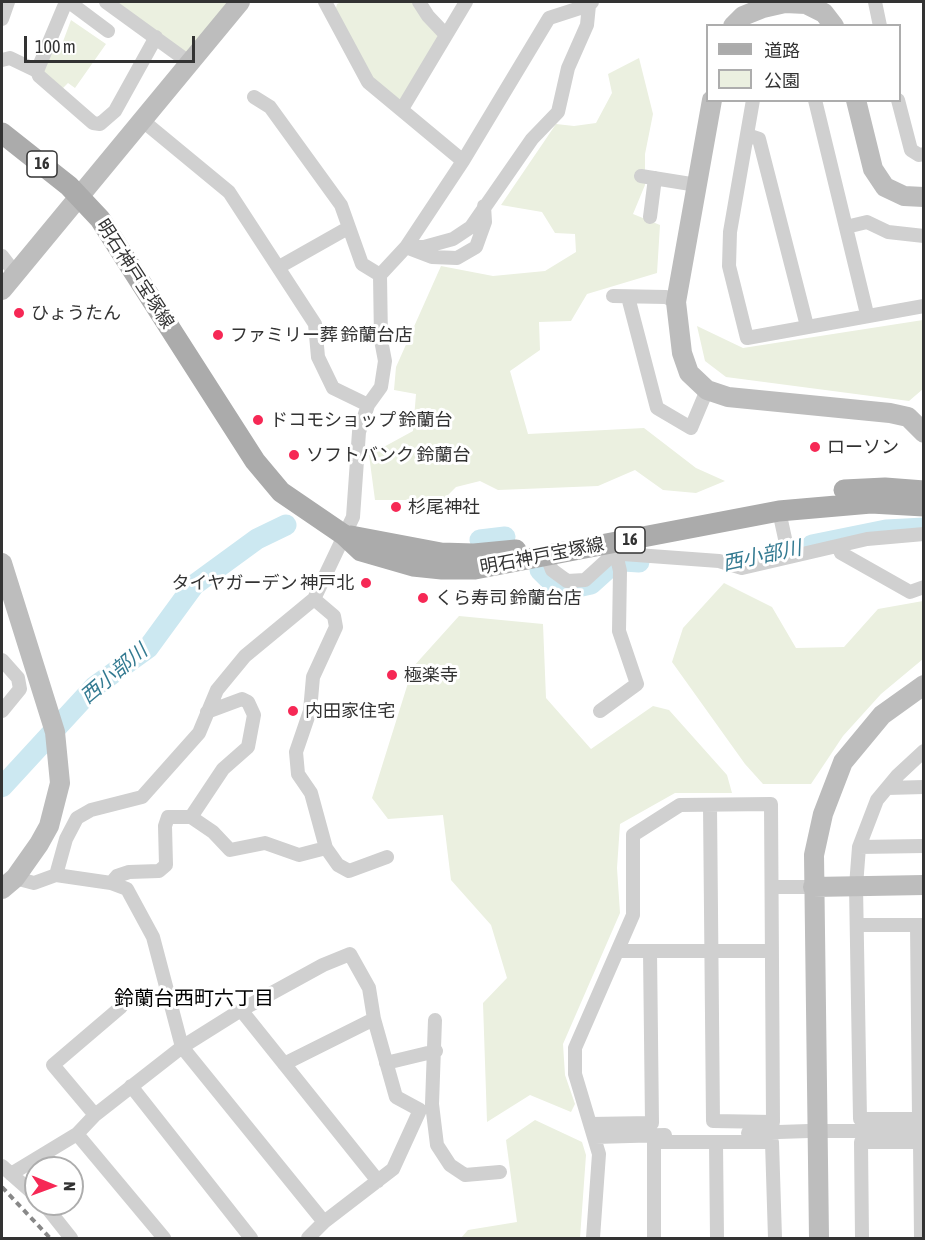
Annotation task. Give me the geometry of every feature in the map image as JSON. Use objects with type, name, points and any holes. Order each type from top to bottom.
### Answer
[{"type":"main road","name":"明石神戸宝塚線","points":[[2,133],[81,196],[124,255],[255,461],[282,492],[344,535],[361,551],[413,566],[442,570],[475,569],[779,511],[871,503],[924,506]]},
{"type":"main road","name":"明石神戸宝塚線","points":[[344,535],[408,548],[474,554],[514,550],[748,502],[810,492],[885,488],[924,491]]},
{"type":"street","points":[[2,19],[8,2]]},
{"type":"street","points":[[37,71],[67,2],[108,31]]},
{"type":"street","points":[[106,2],[190,63]]},
{"type":"street","points":[[2,290],[240,2]]},
{"type":"street","points":[[328,2],[368,82],[463,161]]},
{"type":"street","points":[[419,2],[428,16],[446,35]]},
{"type":"street","points":[[402,108],[466,2]]},
{"type":"street","points":[[875,2],[880,24]]},
{"type":"street","points":[[56,875],[66,839],[77,818],[91,810],[142,797],[199,733],[217,690],[245,656],[314,599],[353,518],[359,432],[368,405],[381,387],[385,361],[381,340],[380,275],[406,247],[463,161],[549,18],[591,3],[587,25],[568,68],[558,112],[532,139],[471,227],[453,239],[424,247],[406,247]]},
{"type":"street","points":[[735,24],[743,16],[785,3],[806,4],[824,13],[832,24]]},
{"type":"street","points":[[2,60],[10,58],[37,71],[39,76],[88,120],[100,124],[115,111],[156,38]]},
{"type":"street","points":[[254,97],[270,107],[341,205],[362,264],[380,275]]},
{"type":"street","points":[[712,102],[676,302],[682,353],[689,373],[707,390],[728,397],[890,413],[908,417],[924,433]]},
{"type":"street","points":[[753,102],[730,232],[729,266],[747,338],[867,314],[924,306]]},
{"type":"street","points":[[815,102],[867,314]]},
{"type":"street","points":[[856,102],[873,169],[885,186],[904,196],[924,198]]},
{"type":"street","points":[[899,102],[911,150],[919,155],[924,154]]},
{"type":"street","points":[[143,121],[229,192],[315,324],[318,357],[333,388],[368,405]]},
{"type":"street","points":[[747,135],[759,139],[807,326]]},
{"type":"street","points":[[650,218],[648,177],[697,185]]},
{"type":"street","points":[[406,247],[432,257],[457,258],[476,247],[484,222],[484,206]]},
{"type":"street","points":[[846,227],[867,222],[888,232],[924,236]]},
{"type":"street","points":[[279,267],[348,228]]},
{"type":"street","points":[[2,256],[15,273]]},
{"type":"street","points":[[613,296],[666,297],[676,302]]},
{"type":"street","points":[[628,297],[657,408],[691,428],[707,390]]},
{"type":"street","points":[[779,511],[789,557]]},
{"type":"street","points":[[614,543],[623,554],[719,561],[742,568],[867,539],[924,534]]},
{"type":"street","points":[[547,557],[552,570],[567,581],[585,580],[608,560],[614,543]]},
{"type":"street","points":[[600,711],[637,684],[620,631],[620,571],[614,543]]},
{"type":"street","points":[[837,546],[841,553],[910,592],[924,587]]},
{"type":"street","points":[[2,563],[55,732],[60,783],[49,826],[8,883]]},
{"type":"street","points":[[314,599],[334,616],[336,627],[313,677],[310,711],[296,752],[298,774],[311,793],[326,848],[338,866],[348,870],[387,857]]},
{"type":"street","points":[[2,660],[18,678],[20,689],[2,711]]},
{"type":"street","points":[[18,678],[34,661]]},
{"type":"street","points":[[819,1239],[813,855],[823,814],[843,762],[882,716],[924,685]]},
{"type":"street","points":[[191,817],[223,769],[248,747],[254,716],[248,702],[242,699],[207,712]]},
{"type":"street","points":[[858,925],[920,925],[919,1119],[860,1119],[856,886],[859,847],[877,800],[924,751]]},
{"type":"street","points":[[887,788],[924,787]]},
{"type":"street","points":[[593,1239],[599,1154],[575,1074],[575,1048],[633,915],[633,835],[680,805],[771,804],[773,1122],[713,1121],[710,805]]},
{"type":"street","points":[[111,883],[117,876],[129,872],[159,871],[166,866],[165,826],[168,817],[191,817],[213,832],[230,850],[265,843],[299,855],[326,848]]},
{"type":"street","points":[[859,847],[924,846]]},
{"type":"street","points":[[8,883],[34,883],[56,875],[111,883],[127,889],[153,937],[182,1047],[321,1229]]},
{"type":"street","points":[[773,886],[924,885]]},
{"type":"street","points":[[619,951],[772,951]]},
{"type":"street","points":[[592,1130],[652,1123],[650,951]]},
{"type":"street","points":[[24,1186],[6,1170],[77,1134],[95,1115],[182,1047],[241,1010],[322,965],[350,954],[369,988],[374,1020],[396,1097],[420,1110],[393,1169],[308,1239]]},
{"type":"street","points":[[95,1115],[52,1065],[121,1007]]},
{"type":"street","points":[[241,1010],[378,1181]]},
{"type":"street","points":[[284,1064],[374,1020]]},
{"type":"street","points":[[435,1020],[436,1051],[432,1104],[437,1145],[450,1165],[465,1175],[500,1172]]},
{"type":"street","points":[[386,1063],[436,1051]]},
{"type":"street","points":[[131,1086],[251,1239]]},
{"type":"street","points":[[592,1130],[808,1131]]},
{"type":"street","points":[[827,1131],[922,1138]]},
{"type":"street","points":[[77,1134],[164,1239]]},
{"type":"street","points":[[862,1239],[861,1142],[922,1138]]},
{"type":"street","points":[[921,1239],[922,1138]]},
{"type":"street","points":[[654,1239],[654,1142],[772,1142],[775,1239]]},
{"type":"street","points":[[716,1142],[717,1239]]},
{"type":"street","points":[[53,1216],[71,1239]]},
{"type":"green space","points":[[113,2],[231,2],[188,56]]},
{"type":"green space","points":[[341,2],[412,2],[423,20],[443,36],[403,99],[394,99],[370,80],[335,12],[337,4]]},
{"type":"green space","points":[[71,20],[106,44],[75,88],[68,83],[60,91],[43,75],[48,51],[58,55]]},
{"type":"green space","points":[[639,58],[653,114],[645,154],[645,185],[633,214],[660,225],[657,273],[587,294],[571,321],[539,322],[540,350],[510,371],[528,434],[644,428],[696,468],[725,481],[696,493],[663,490],[635,470],[598,486],[498,490],[480,481],[456,487],[443,500],[375,500],[369,455],[413,431],[416,394],[394,390],[396,367],[441,266],[493,276],[545,271],[576,252],[575,234],[555,233],[542,212],[501,205],[556,124],[574,126],[596,123],[612,93],[608,74]]},
{"type":"green space","points":[[923,320],[923,389],[909,401],[726,377],[705,361],[697,326],[743,348]]},
{"type":"green space","points":[[724,583],[772,607],[796,648],[844,647],[878,609],[923,601],[923,659],[881,694],[843,736],[811,784],[763,784],[745,764],[672,662],[683,628]]},
{"type":"green space","points":[[459,616],[543,624],[546,698],[591,749],[653,706],[669,710],[727,775],[732,793],[675,793],[620,824],[617,868],[620,913],[563,1044],[565,1075],[575,1104],[571,1112],[530,1095],[487,1122],[483,1003],[507,978],[491,925],[451,880],[443,815],[388,819],[372,798],[413,667]]},
{"type":"green space","points":[[535,1120],[582,1142],[586,1155],[580,1238],[461,1238],[468,1230],[517,1222],[506,1140]]},
{"type":"waterway","name":"西小部川","points":[[2,787],[94,687],[148,648],[194,585],[257,539],[286,525]]},
{"type":"waterway","name":"西小部川","points":[[812,545],[886,530],[924,528]]},
{"type":"waterway","name":"西小部川","points":[[480,540],[505,537]]},
{"type":"waterway","name":"西小部川","points":[[540,570],[551,581],[568,589],[591,584],[611,566],[624,561],[639,562]]},
{"type":"railway","points":[[2,1187],[50,1238]]},
{"type":"place","name":"ひょうたん","points":[[19,313]]},
{"type":"place","name":"ファミリー葬 鈴蘭台店","points":[[218,335]]},
{"type":"place","name":"ドコモショップ 鈴蘭台","points":[[258,420]]},
{"type":"place","name":"ローソン","points":[[815,447]]},
{"type":"place","name":"ソフトバンク 鈴蘭台","points":[[294,455]]},
{"type":"place","name":"杉尾神社","points":[[396,507]]},
{"type":"place","name":"タイヤガーデン 神戸北","points":[[366,583]]},
{"type":"place","name":"くら寿司 鈴蘭台店","points":[[423,598]]},
{"type":"place","name":"極楽寺","points":[[392,675]]},
{"type":"place","name":"内田家住宅","points":[[293,711]]},
{"type":"district","name":"鈴蘭台西町六丁目","points":[[194,999]]}]
